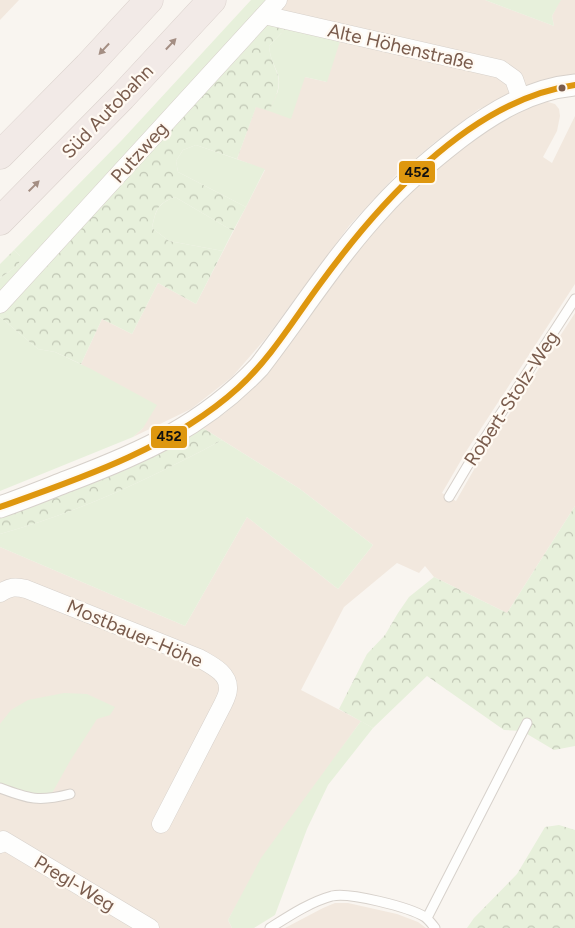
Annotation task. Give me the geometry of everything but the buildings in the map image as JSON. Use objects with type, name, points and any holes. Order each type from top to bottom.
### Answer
[{"type":"highway","points":[[0,155],[88,66],[149,0]]},
{"type":"highway","name":"Süd Autobahn","points":[[0,221],[122,97],[212,0]]},
{"type":"street","name":"Putzweg","points":[[0,304],[278,0]]},
{"type":"street","name":"Alte Höhenstraße","points":[[264,15],[490,66],[514,78],[522,99]]},
{"type":"street","points":[[0,506],[116,464],[180,432],[219,404],[259,367],[358,234],[399,189],[491,115],[522,99],[541,92],[575,85]]},
{"type":"street","name":"Mostbauer-Höhe","points":[[0,593],[9,587],[17,586],[26,589],[199,658],[223,674],[228,690],[223,704],[161,824]]},
{"type":"street","name":"Pregl-Weg","points":[[0,844],[3,840],[150,928]]},
{"type":"lane","name":"Robert-Stolz-Weg","points":[[449,498],[474,455],[575,299]]},
{"type":"lane","points":[[427,918],[527,723]]},
{"type":"lane","points":[[0,788],[29,798],[52,799],[70,794]]},
{"type":"lane","points":[[270,928],[319,900],[348,895],[399,906],[427,918],[435,928]]},
{"type":"shaded area","points":[[0,0],[19,0],[0,20]]},
{"type":"shaded area","points":[[285,0],[485,0],[554,26],[552,16],[559,2],[561,0],[575,0],[575,78],[519,93],[479,109],[435,142],[396,175],[349,226],[266,338],[232,377],[191,409],[133,437],[143,428],[81,364],[102,319],[132,334],[158,283],[196,304],[265,170],[237,159],[256,106],[305,77],[327,82],[268,19]]},
{"type":"shaded area","points":[[544,101],[555,104],[559,109],[560,116],[557,131],[543,157],[552,163],[575,116],[575,284],[467,450],[442,493],[456,501],[480,459],[575,313],[575,506],[507,613],[434,577],[425,566],[419,573],[397,563],[344,607],[301,690],[361,721],[314,787],[240,899],[228,920],[232,928],[0,928],[0,547],[185,626],[247,517],[338,589],[373,545],[300,489],[203,428],[225,413],[267,373],[366,240],[411,191],[449,159],[496,124]]},
{"type":"shaded area","points":[[335,903],[348,903],[397,914],[418,922],[426,928],[285,928]]},
{"type":"green space","points":[[251,0],[271,0],[0,296],[0,278],[17,266],[20,261],[20,256],[14,250],[122,140]]},
{"type":"green space","points":[[485,0],[561,0],[552,16],[554,26]]},
{"type":"green space","points":[[268,19],[290,24],[269,46],[279,83],[269,111],[256,107],[237,159],[196,145],[183,150],[176,161],[178,172],[246,207],[233,231],[175,197],[164,202],[158,208],[155,216],[152,228],[169,241],[223,251],[196,304],[158,283],[132,334],[102,319],[81,364],[55,352],[38,349],[0,317],[0,312]]},
{"type":"green space","points":[[290,24],[341,38],[327,82],[305,77],[291,119],[269,111],[278,92],[279,77],[269,46]]},
{"type":"green space","points":[[196,145],[265,169],[246,207],[178,172],[176,161],[183,150]]},
{"type":"green space","points":[[175,197],[233,231],[223,251],[169,241],[152,228],[158,208],[164,202]]},
{"type":"green space","points":[[14,250],[20,256],[20,261],[17,266],[0,278],[0,264]]},
{"type":"green space","points":[[0,317],[38,349],[55,352],[91,369],[157,405],[143,428],[133,437],[0,491]]},
{"type":"green space","points":[[203,428],[222,440],[169,468],[86,505],[0,534],[0,515],[176,442]]},
{"type":"green space","points":[[222,440],[300,489],[373,545],[338,589],[247,517],[185,626],[0,547],[0,534],[86,505],[169,468]]},
{"type":"green space","points":[[575,506],[575,746],[554,750],[522,731],[504,730],[427,676],[373,728],[339,709],[367,654],[385,635],[409,597],[434,577],[507,613]]},
{"type":"green space","points":[[64,693],[87,694],[115,707],[110,715],[97,719],[51,795],[31,794],[0,784],[0,724],[11,710],[28,700]]},
{"type":"green space","points":[[361,721],[373,728],[328,785],[307,829],[275,915],[254,928],[232,928],[228,920],[261,858]]},
{"type":"green space","points":[[559,825],[575,830],[575,928],[467,928],[474,918],[517,874],[545,827]]},
{"type":"transit line","name":"452","points":[[0,507],[125,459],[156,444],[212,409],[238,388],[261,364],[320,284],[370,221],[399,189],[430,160],[464,133],[499,111],[536,95],[575,85]]}]
